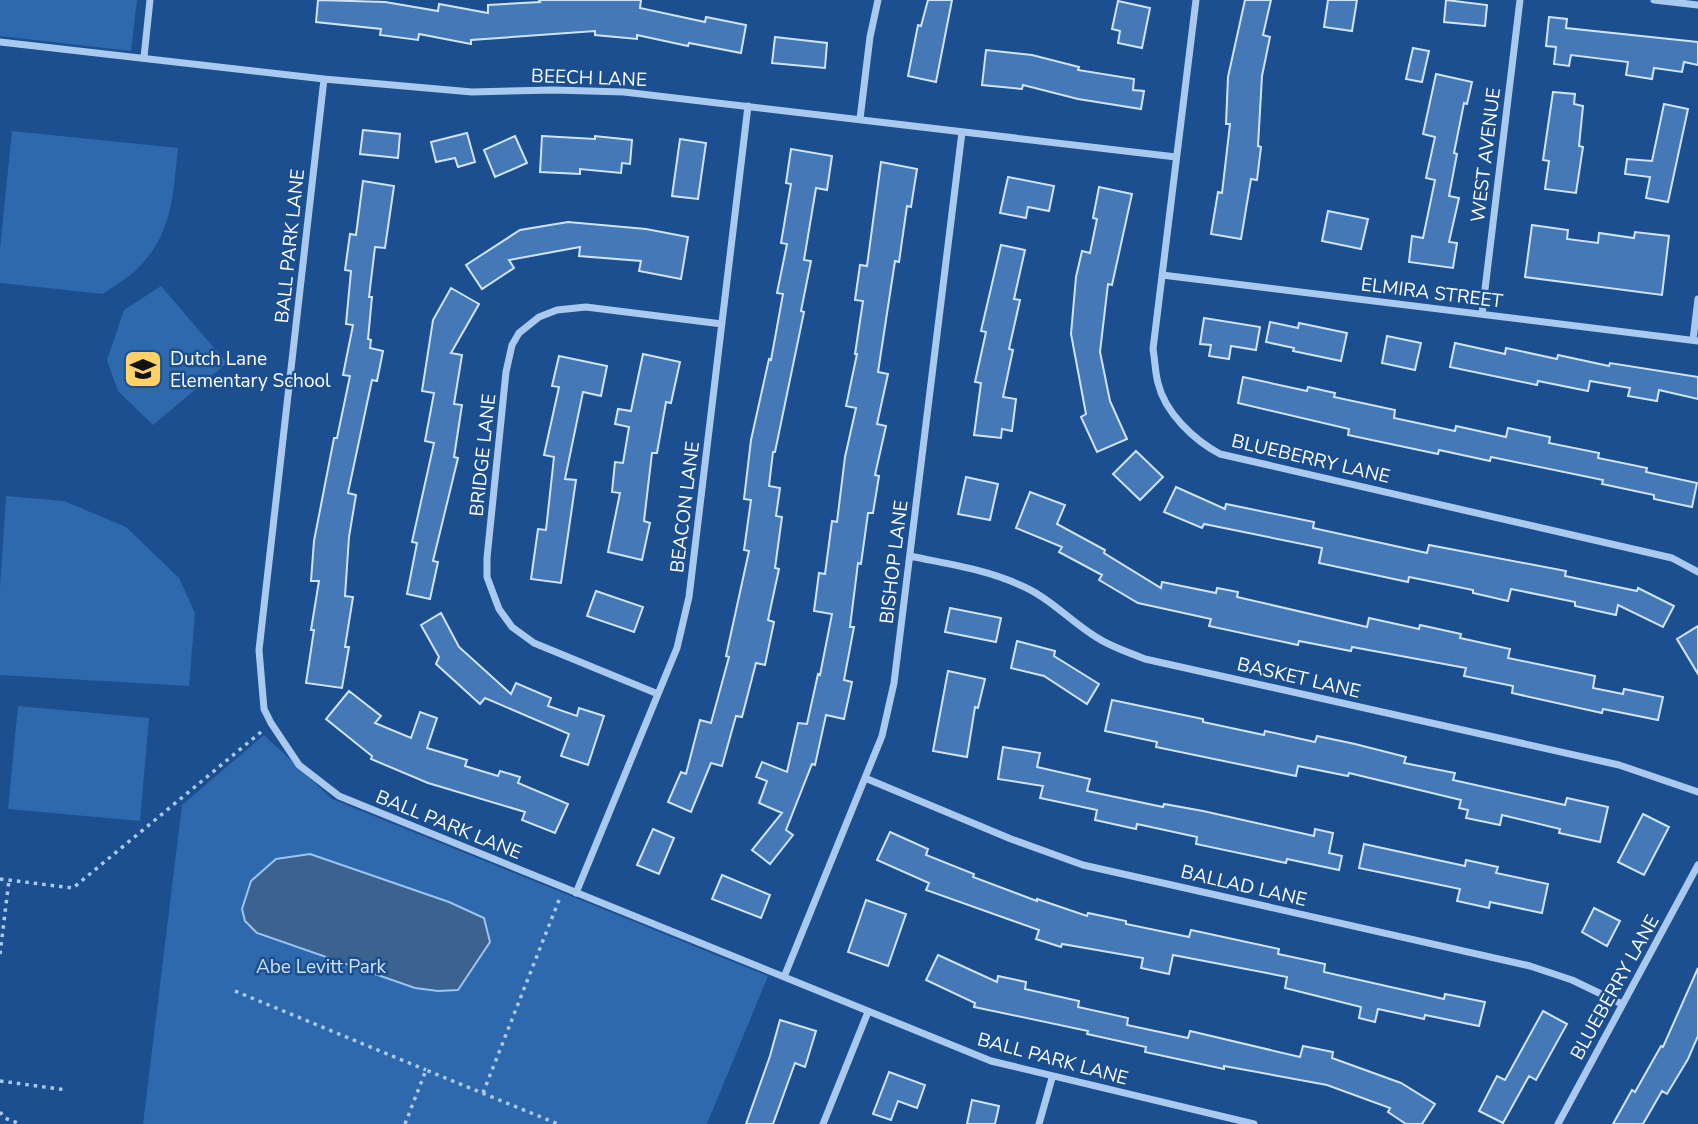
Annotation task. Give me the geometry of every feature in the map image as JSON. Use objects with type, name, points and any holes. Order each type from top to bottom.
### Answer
[{"type":"street","points":[[144,57],[150,0]]},
{"type":"street","points":[[860,119],[870,37],[878,0]]},
{"type":"street","name":"BLUEBERRY LANE","points":[[1196,0],[1153,349],[1158,386],[1177,420],[1192,436],[1220,454],[1672,558],[1698,572]]},
{"type":"street","name":"WEST AVENUE","points":[[1482,314],[1520,0]]},
{"type":"street","points":[[1654,0],[1698,5]]},
{"type":"street","name":"BEECH LANE","points":[[0,41],[324,79],[472,92],[624,92],[1176,157]]},
{"type":"street","name":"BALL PARK LANE","points":[[324,79],[259,650],[264,709],[299,765],[339,796],[991,1061],[1254,1124]]},
{"type":"street","name":"BEACON LANE","points":[[576,893],[677,648],[689,597],[748,106]]},
{"type":"street","name":"BISHOP LANE","points":[[784,977],[882,736],[894,682],[962,132]]},
{"type":"street","name":"ELMIRA STREET","points":[[1162,275],[1695,341]]},
{"type":"street","points":[[1695,341],[1698,299]]},
{"type":"street","name":"BRIDGE LANE","points":[[658,694],[534,643],[512,627],[499,609],[487,577],[487,558],[506,372],[512,345],[519,333],[539,317],[557,310],[586,307],[722,324]]},
{"type":"street","name":"BASKET LANE","points":[[910,556],[978,570],[1020,585],[1045,599],[1094,636],[1146,659],[1619,765],[1698,792]]},
{"type":"street","name":"BALLAD LANE","points":[[865,778],[1083,865],[1530,966],[1572,980],[1622,1004]]},
{"type":"street","name":"BLUEBERRY LANE","points":[[1558,1124],[1698,865]]},
{"type":"street","points":[[822,1124],[868,1012]]},
{"type":"street","points":[[1040,1124],[1052,1077]]},
{"type":"path","points":[[0,879],[73,888],[271,723]]},
{"type":"path","points":[[0,954],[9,880]]},
{"type":"path","points":[[482,1093],[564,888]]},
{"type":"path","points":[[235,991],[558,1124]]},
{"type":"path","points":[[405,1124],[426,1070]]},
{"type":"path","points":[[0,1081],[67,1090]]},
{"type":"path","points":[[0,1112],[5,1118],[20,1124]]},
{"type":"green space","points":[[0,0],[137,0],[131,51],[0,36]]},
{"type":"green space","points":[[12,131],[178,148],[169,212],[158,241],[138,268],[103,294],[0,283],[0,248]]},
{"type":"green space","points":[[161,286],[227,363],[153,425],[118,391],[107,360],[124,310]]},
{"type":"green space","points":[[6,496],[64,501],[126,527],[179,578],[195,613],[189,686],[0,675],[0,589]]},
{"type":"green space","points":[[18,706],[149,718],[140,821],[8,809]]},
{"type":"green space","name":"Abe Levitt Park","points":[[264,735],[332,799],[768,976],[707,1124],[143,1124],[182,805]]},
{"type":"shaded area","points":[[310,854],[449,902],[484,918],[490,942],[458,990],[415,988],[257,933],[245,921],[242,909],[251,881],[276,859]]},
{"type":"building","points":[[318,0],[385,2],[438,11],[439,4],[488,13],[488,5],[540,2],[539,0],[641,0],[640,8],[705,22],[706,17],[746,25],[741,53],[689,43],[688,46],[637,35],[637,39],[595,35],[595,31],[471,40],[471,44],[419,34],[418,40],[380,35],[381,29],[316,22]]},
{"type":"building","points":[[928,0],[952,0],[936,82],[908,76],[918,25],[921,26]]},
{"type":"building","points":[[1245,0],[1271,0],[1263,35],[1270,37],[1262,76],[1258,146],[1261,147],[1257,180],[1251,179],[1241,239],[1211,234],[1218,192],[1222,193],[1230,124],[1226,124],[1228,77]]},
{"type":"building","points":[[1328,0],[1357,0],[1352,31],[1324,27]]},
{"type":"building","points":[[1446,0],[1487,5],[1485,26],[1444,22]]},
{"type":"building","points":[[1118,1],[1150,8],[1142,48],[1118,43],[1120,31],[1112,29]]},
{"type":"building","points":[[1549,17],[1567,19],[1566,28],[1698,42],[1698,65],[1684,62],[1682,72],[1654,68],[1652,79],[1626,75],[1628,62],[1571,55],[1569,66],[1554,64],[1556,47],[1546,46]]},
{"type":"building","points":[[775,37],[827,43],[825,68],[772,63]]},
{"type":"building","points":[[1413,48],[1429,51],[1422,82],[1406,79]]},
{"type":"building","points":[[986,50],[1032,55],[1079,67],[1078,70],[1134,79],[1133,90],[1144,91],[1141,109],[1078,99],[1023,85],[1022,89],[982,85]]},
{"type":"building","points":[[1436,74],[1472,82],[1467,104],[1464,103],[1449,196],[1459,198],[1449,242],[1457,243],[1453,268],[1409,262],[1412,236],[1423,238],[1435,180],[1426,178],[1435,137],[1423,134]]},
{"type":"building","points":[[1553,92],[1575,94],[1574,104],[1583,106],[1579,146],[1583,147],[1576,193],[1545,189],[1549,161],[1543,160]]},
{"type":"building","points":[[1664,104],[1688,109],[1668,202],[1646,198],[1650,177],[1625,174],[1627,159],[1652,161]]},
{"type":"building","points":[[363,130],[400,134],[398,158],[360,154]]},
{"type":"building","points":[[467,133],[475,162],[458,167],[455,158],[436,162],[431,142]]},
{"type":"building","points":[[515,136],[527,163],[495,177],[484,150]]},
{"type":"building","points":[[542,136],[595,139],[595,136],[632,140],[630,164],[622,163],[621,173],[580,169],[580,174],[540,172]]},
{"type":"building","points":[[680,139],[706,143],[698,199],[672,196]]},
{"type":"building","points":[[791,149],[832,156],[827,190],[816,188],[804,260],[811,261],[801,311],[804,312],[773,452],[769,486],[780,488],[776,516],[782,517],[775,568],[779,569],[768,620],[774,622],[765,665],[756,663],[742,717],[736,716],[722,766],[711,763],[691,812],[668,802],[681,772],[686,774],[700,720],[711,723],[729,657],[726,656],[749,551],[744,550],[751,500],[744,499],[751,440],[769,359],[771,360],[783,294],[777,293],[787,244],[781,243],[791,184],[786,183]]},
{"type":"building","points":[[881,162],[917,169],[911,207],[907,206],[899,262],[895,261],[878,372],[888,374],[877,424],[886,426],[875,475],[879,476],[873,513],[868,513],[861,564],[858,563],[850,627],[854,627],[844,680],[852,682],[844,719],[826,715],[815,765],[812,764],[786,830],[793,835],[770,864],[752,850],[782,813],[759,803],[767,781],[756,777],[762,762],[787,772],[798,723],[807,724],[818,674],[820,675],[832,614],[814,611],[819,573],[825,574],[832,521],[837,522],[845,457],[856,408],[846,406],[857,354],[863,301],[855,300],[860,265],[867,266]]},
{"type":"building","points":[[1008,177],[1054,186],[1049,211],[1028,207],[1026,218],[1000,213]]},
{"type":"building","points":[[363,181],[394,186],[385,248],[375,247],[369,297],[372,297],[368,339],[371,340],[370,348],[383,351],[377,381],[372,380],[348,493],[356,495],[349,537],[345,596],[353,597],[342,688],[306,683],[319,581],[311,581],[314,541],[334,438],[337,438],[350,376],[343,375],[353,325],[346,324],[351,271],[345,270],[350,234],[356,235]]},
{"type":"building","points":[[1099,187],[1132,194],[1112,285],[1108,284],[1100,352],[1110,401],[1127,439],[1097,452],[1081,417],[1086,414],[1071,334],[1076,277],[1082,251],[1090,253],[1097,219],[1093,218]]},
{"type":"building","points":[[1328,211],[1368,219],[1361,249],[1322,241]]},
{"type":"building","points":[[568,222],[646,229],[688,237],[681,279],[639,271],[641,261],[579,256],[580,247],[509,260],[514,268],[482,289],[466,265],[520,230]]},
{"type":"building","points":[[1532,225],[1568,230],[1567,239],[1598,243],[1599,233],[1634,238],[1635,232],[1669,236],[1662,295],[1525,277]]},
{"type":"building","points":[[1001,245],[1025,250],[1014,299],[1020,300],[1009,349],[1013,350],[1003,397],[1016,399],[1012,431],[1002,429],[1001,438],[974,435],[981,383],[975,382],[986,332],[981,331]]},
{"type":"building","points":[[451,288],[479,304],[451,353],[462,355],[454,404],[462,405],[454,457],[458,458],[433,561],[438,562],[430,599],[407,594],[417,543],[412,542],[434,443],[425,441],[434,393],[422,391],[433,320]]},
{"type":"building","points":[[1204,318],[1260,327],[1256,350],[1231,346],[1229,359],[1209,356],[1211,345],[1200,344]]},
{"type":"building","points":[[1270,322],[1298,328],[1299,323],[1347,333],[1341,361],[1266,342]]},
{"type":"building","points":[[1387,336],[1421,343],[1415,370],[1382,363]]},
{"type":"building","points":[[1455,343],[1505,354],[1506,348],[1557,359],[1558,355],[1609,366],[1610,363],[1698,377],[1698,399],[1659,390],[1657,401],[1628,396],[1630,388],[1590,381],[1588,391],[1538,381],[1537,385],[1450,367]]},
{"type":"building","points":[[643,354],[680,362],[671,403],[666,402],[657,453],[652,453],[644,521],[650,523],[642,560],[608,552],[620,493],[612,492],[615,462],[623,463],[629,427],[615,424],[618,409],[631,411]]},
{"type":"building","points":[[559,356],[607,366],[601,396],[583,392],[565,479],[576,480],[561,583],[531,579],[538,529],[546,530],[554,457],[544,455],[559,387],[552,386]]},
{"type":"building","points":[[1243,377],[1307,391],[1308,387],[1335,393],[1334,397],[1395,410],[1394,418],[1455,431],[1456,426],[1506,437],[1508,428],[1550,437],[1549,443],[1599,453],[1598,458],[1647,468],[1646,472],[1697,483],[1692,507],[1654,499],[1654,495],[1602,484],[1603,480],[1491,457],[1490,461],[1439,450],[1438,454],[1348,435],[1349,429],[1238,403]]},
{"type":"building","points":[[1136,451],[1163,477],[1140,500],[1113,474]]},
{"type":"building","points":[[966,477],[998,484],[990,520],[958,514]]},
{"type":"building","points":[[1176,487],[1225,509],[1226,504],[1314,522],[1313,528],[1427,553],[1429,545],[1566,571],[1565,576],[1637,591],[1638,588],[1674,606],[1663,627],[1618,605],[1616,615],[1575,606],[1575,602],[1511,589],[1508,601],[1473,593],[1473,590],[1409,577],[1408,582],[1319,563],[1322,548],[1204,524],[1202,528],[1164,512]]},
{"type":"building","points":[[1030,492],[1065,505],[1057,524],[1105,550],[1104,553],[1161,588],[1162,582],[1216,593],[1217,588],[1238,592],[1237,597],[1367,627],[1369,618],[1419,629],[1420,625],[1461,634],[1460,638],[1510,649],[1508,658],[1595,676],[1593,688],[1623,694],[1624,689],[1663,697],[1658,720],[1603,709],[1602,713],[1512,693],[1513,686],[1464,676],[1466,668],[1352,647],[1351,651],[1299,641],[1298,645],[1209,626],[1211,619],[1138,603],[1099,580],[1102,575],[1059,552],[1062,547],[1016,528]]},
{"type":"building","points":[[596,591],[643,607],[634,632],[587,616]]},
{"type":"building","points":[[950,608],[1001,618],[996,642],[945,632]]},
{"type":"building","points":[[441,613],[459,647],[511,694],[516,683],[551,698],[548,706],[577,716],[579,708],[604,716],[588,765],[561,756],[569,734],[485,698],[480,704],[436,664],[439,657],[421,625]]},
{"type":"building","points":[[1698,626],[1698,674],[1677,639]]},
{"type":"building","points":[[1017,641],[1055,651],[1054,656],[1099,684],[1087,704],[1044,676],[1011,668]]},
{"type":"building","points":[[948,671],[985,679],[978,708],[975,707],[967,757],[933,751]]},
{"type":"building","points":[[349,691],[381,716],[375,723],[411,738],[420,712],[437,718],[427,748],[467,760],[465,766],[498,776],[500,771],[520,777],[518,783],[568,804],[555,833],[522,820],[525,812],[428,783],[371,759],[372,756],[326,719]]},
{"type":"building","points":[[1112,700],[1264,735],[1265,731],[1315,742],[1317,736],[1355,744],[1406,757],[1404,763],[1455,773],[1453,780],[1565,805],[1567,798],[1608,807],[1600,842],[1559,833],[1560,829],[1502,815],[1500,825],[1466,818],[1468,810],[1459,808],[1461,800],[1349,773],[1348,776],[1298,766],[1296,776],[1156,747],[1157,742],[1105,731]]},
{"type":"building","points":[[1003,747],[1040,753],[1037,767],[1090,779],[1087,791],[1163,807],[1164,804],[1203,811],[1314,836],[1315,829],[1333,833],[1329,853],[1342,856],[1339,870],[1287,859],[1286,863],[1196,844],[1197,837],[1137,824],[1136,829],[1095,820],[1097,810],[1040,798],[1043,786],[998,779]]},
{"type":"building","points":[[1643,814],[1669,827],[1644,875],[1618,862]]},
{"type":"building","points":[[653,829],[674,838],[659,874],[637,865]]},
{"type":"building","points":[[890,832],[928,849],[926,855],[974,874],[973,877],[1087,916],[1088,913],[1189,937],[1191,930],[1279,949],[1278,954],[1325,964],[1324,972],[1444,999],[1445,994],[1485,1002],[1479,1026],[1425,1015],[1424,1019],[1378,1009],[1375,1022],[1359,1018],[1361,1007],[1285,988],[1287,977],[1173,955],[1169,974],[1141,968],[1143,958],[1062,944],[1061,947],[1036,939],[1039,930],[926,890],[929,883],[877,860]]},
{"type":"building","points":[[1364,844],[1465,866],[1466,860],[1498,867],[1496,873],[1548,884],[1542,913],[1490,902],[1489,908],[1457,901],[1460,889],[1359,868]]},
{"type":"building","points":[[722,875],[770,895],[761,918],[712,899]]},
{"type":"building","points":[[866,900],[906,914],[888,966],[848,952]]},
{"type":"building","points":[[1594,908],[1620,921],[1607,946],[1582,932]]},
{"type":"building","points":[[938,955],[997,982],[998,976],[1026,982],[1025,989],[1079,1001],[1078,1007],[1128,1018],[1127,1025],[1188,1038],[1190,1031],[1300,1057],[1303,1046],[1333,1052],[1332,1058],[1401,1083],[1435,1104],[1422,1124],[1406,1124],[1388,1112],[1390,1108],[1327,1085],[1224,1066],[1224,1069],[1145,1052],[1146,1047],[1087,1034],[1088,1031],[974,1007],[975,1003],[926,980]]},
{"type":"building","points":[[1698,968],[1698,1036],[1688,1059],[1667,1094],[1662,1091],[1643,1124],[1613,1124],[1632,1090],[1635,1092],[1661,1046],[1663,1047]]},
{"type":"building","points":[[1543,1011],[1567,1024],[1536,1080],[1529,1076],[1503,1123],[1479,1111],[1497,1076],[1505,1080]]},
{"type":"building","points":[[780,1020],[816,1031],[805,1067],[795,1063],[773,1124],[746,1124],[770,1056]]},
{"type":"building","points":[[889,1072],[925,1085],[917,1108],[898,1101],[891,1120],[873,1114]]},
{"type":"building","points":[[972,1100],[999,1106],[995,1124],[967,1124]]},
{"type":"place","name":"Dutch Lane Elementary School","points":[[143,369]]}]
